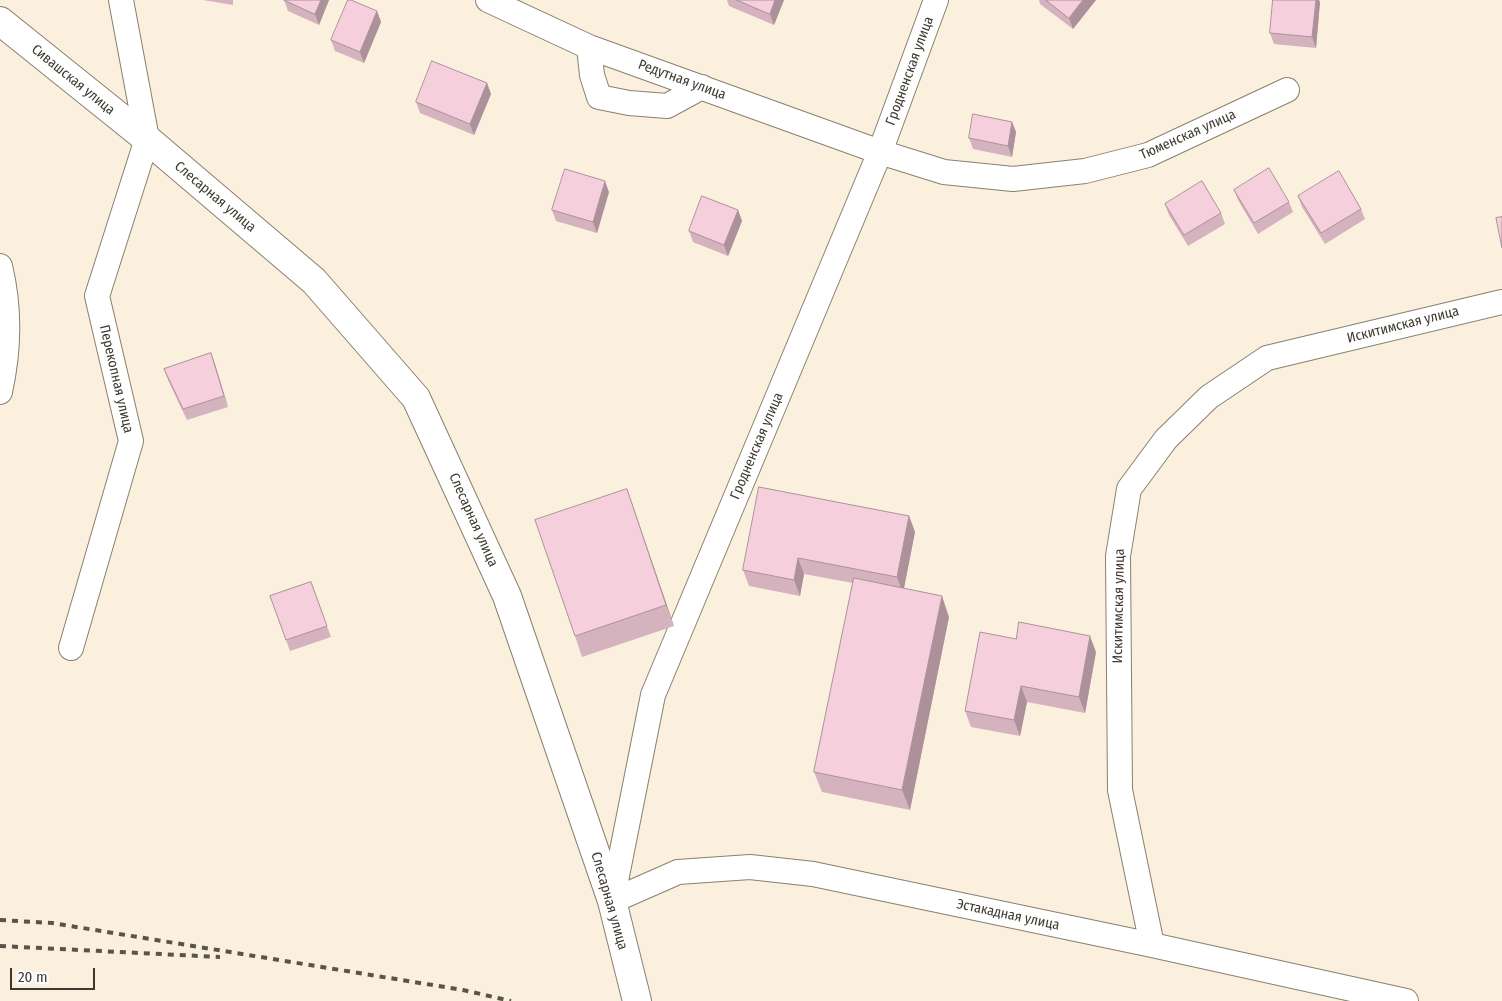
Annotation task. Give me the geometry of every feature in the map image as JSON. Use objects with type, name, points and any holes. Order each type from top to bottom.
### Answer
[{"type":"main road","name":"Сивашская улица","points":[[0,21],[147,139]]},
{"type":"main road","name":"Слесарная улица","points":[[147,139],[314,281],[416,398],[507,596],[612,901],[637,1001]]},
{"type":"street","points":[[121,0],[147,139]]},
{"type":"street","name":"Редутная улица","points":[[488,0],[589,47],[880,152]]},
{"type":"street","name":"Гродненская улица","points":[[612,901],[653,696],[880,152],[936,0]]},
{"type":"street","points":[[589,47],[592,75],[599,97],[629,103],[667,106],[702,87]]},
{"type":"street","name":"Тюменская улица","points":[[880,152],[944,172],[1013,180],[1085,171],[1148,154],[1287,90]]},
{"type":"street","name":"Перекопная улица","points":[[71,648],[131,441],[97,296],[147,139]]},
{"type":"street","points":[[0,266],[6,292],[6,354],[0,392]]},
{"type":"street","name":"Искитимская улица","points":[[1152,944],[1120,790],[1118,556],[1129,488],[1166,439],[1208,398],[1267,358],[1502,302]]},
{"type":"street","name":"Эстакадная улица","points":[[612,901],[678,872],[750,867],[813,874],[1152,944],[1406,1001]]},
{"type":"building","points":[[284,0],[321,0],[315,14]]},
{"type":"building","points":[[348,0],[377,11],[360,52],[331,40]]},
{"type":"building","points":[[737,0],[775,0],[770,14]]},
{"type":"building","points":[[1046,0],[1083,0],[1069,18]]},
{"type":"building","points":[[1273,0],[1316,0],[1312,37],[1270,33]]},
{"type":"building","points":[[432,61],[487,83],[470,124],[416,102]]},
{"type":"building","points":[[973,114],[1012,122],[1008,146],[969,138]]},
{"type":"building","points":[[1269,168],[1289,202],[1254,223],[1234,190]]},
{"type":"building","points":[[565,169],[605,181],[593,222],[552,210]]},
{"type":"building","points":[[1339,171],[1361,209],[1321,233],[1298,196]]},
{"type":"building","points":[[1202,181],[1221,213],[1184,235],[1165,204]]},
{"type":"building","points":[[702,196],[738,210],[724,245],[689,231]]},
{"type":"building","points":[[1502,217],[1502,248],[1496,218]]},
{"type":"building","points":[[211,353],[224,396],[183,409],[164,369]]},
{"type":"building","points":[[759,487],[909,516],[897,577],[798,558],[794,580],[743,570]]},
{"type":"building","points":[[627,489],[666,605],[575,636],[535,520]]},
{"type":"building","points":[[854,578],[942,596],[902,790],[814,772]]},
{"type":"building","points":[[311,582],[327,626],[286,640],[270,596]]},
{"type":"building","points":[[1019,622],[1090,636],[1079,697],[1021,686],[1014,720],[965,711],[980,632],[1016,639]]},
{"type":"railway","points":[[0,920],[52,923],[463,990],[511,1001]]},
{"type":"railway","points":[[0,946],[220,957]]}]
